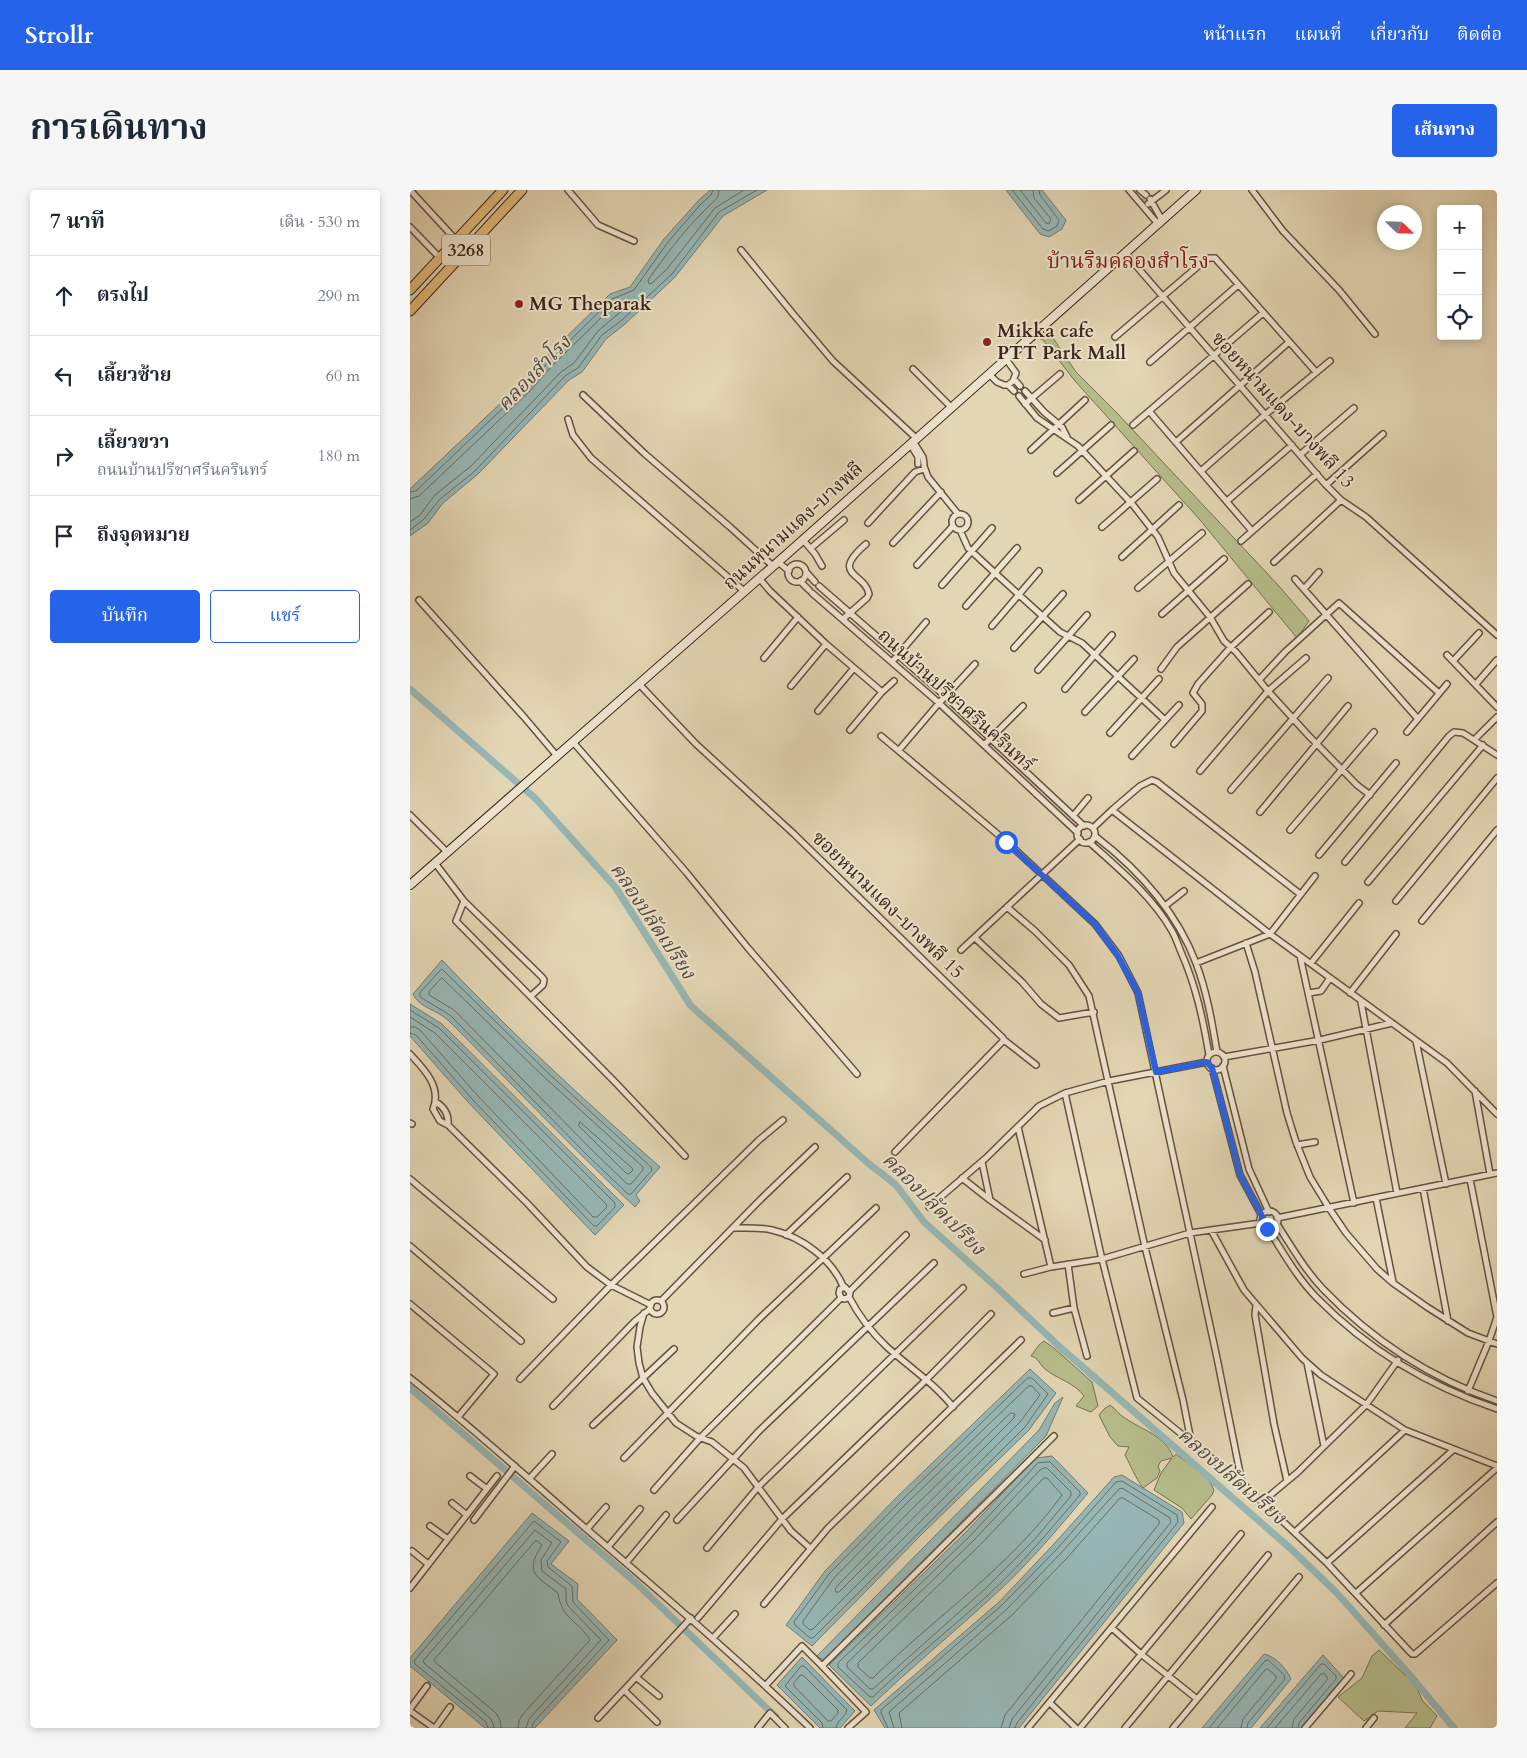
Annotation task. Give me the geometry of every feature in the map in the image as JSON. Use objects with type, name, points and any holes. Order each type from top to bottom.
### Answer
[{"type":"main road","name":"3268","points":[[410,290],[503,190]]},
{"type":"main road","name":"3268","points":[[410,311],[522,190]]},
{"type":"main road","name":"ถนนหนามแดง-บางพลี","points":[[410,885],[803,540],[1196,190]]},
{"type":"street","points":[[410,190],[456,240]]},
{"type":"street","points":[[568,190],[598,225],[634,241]]},
{"type":"street","points":[[1129,190],[1160,222]]},
{"type":"street","points":[[1160,222],[1147,199],[1166,190]]},
{"type":"street","points":[[1252,190],[1283,231],[1339,290],[1375,334]]},
{"type":"street","points":[[410,227],[440,258]]},
{"type":"street","points":[[742,250],[833,361],[913,441],[923,456],[922,475],[928,477],[958,514],[962,514],[968,519],[967,526],[960,530]]},
{"type":"street","name":"ซอยหนามแดง-บางพลี 13","points":[[1125,253],[1341,500],[1366,517],[1497,635]]},
{"type":"street","points":[[1115,338],[1209,258],[1215,258],[1316,372]]},
{"type":"street","points":[[1150,362],[1238,284]]},
{"type":"street","points":[[1133,425],[1263,314]]},
{"type":"street","points":[[1176,442],[1289,342]]},
{"type":"street","points":[[1006,359],[1016,373],[1014,379],[1008,385]]},
{"type":"street","points":[[1201,472],[1266,414],[1330,362]]},
{"type":"street","points":[[913,368],[951,407]]},
{"type":"street","points":[[988,374],[997,382],[1008,385],[1014,391]]},
{"type":"street","points":[[1024,404],[1060,374]]},
{"type":"street","points":[[1014,379],[1020,386]]},
{"type":"street","points":[[1025,391],[1062,427],[1068,438]]},
{"type":"street","points":[[583,395],[645,454],[775,564],[789,572],[792,579],[800,581],[804,578],[806,572],[804,567],[796,564],[787,554]]},
{"type":"street","points":[[1018,396],[1038,418],[1082,450],[1130,502],[1153,530],[1174,572],[1210,617],[1224,641],[1317,744],[1357,785],[1370,795]]},
{"type":"street","points":[[1031,450],[1085,400]]},
{"type":"street","points":[[1301,454],[1354,408]]},
{"type":"street","points":[[1149,411],[1252,530]]},
{"type":"street","points":[[568,419],[573,435],[591,458],[744,591]]},
{"type":"street","points":[[1057,473],[1111,425]]},
{"type":"street","points":[[1326,484],[1383,434]]},
{"type":"street","points":[[1227,501],[1292,445]]},
{"type":"street","points":[[1080,500],[1134,451]]},
{"type":"street","points":[[868,523],[921,466]]},
{"type":"street","points":[[1241,541],[1317,474]]},
{"type":"street","points":[[1102,527],[1157,479]]},
{"type":"street","points":[[892,543],[941,492]]},
{"type":"street","points":[[1274,562],[1341,500]]},
{"type":"street","points":[[1122,557],[1179,505]]},
{"type":"street","points":[[953,526],[952,519],[958,514]]},
{"type":"street","points":[[811,548],[844,520]]},
{"type":"street","points":[[953,526],[960,530],[965,543],[972,551],[1019,595],[1060,632],[1067,637],[1078,640],[1165,720]]},
{"type":"street","points":[[917,565],[953,526]]},
{"type":"street","points":[[942,585],[992,528]]},
{"type":"street","points":[[1138,588],[1202,532]]},
{"type":"street","points":[[803,540],[811,548],[822,566]]},
{"type":"street","points":[[844,619],[869,594],[868,590],[850,571],[852,556],[866,544]]},
{"type":"street","points":[[966,606],[1017,548]]},
{"type":"street","points":[[1162,614],[1224,559]]},
{"type":"street","points":[[789,572],[792,566],[796,564]]},
{"type":"street","points":[[992,626],[1039,571]]},
{"type":"street","name":"ถนนบ้านปรีชาศรีนครินทร์","points":[[806,572],[817,584],[991,738],[1084,826],[1088,825],[1093,828]]},
{"type":"street","points":[[1304,589],[1319,572]]},
{"type":"street","points":[[759,578],[770,591],[826,644],[882,692]]},
{"type":"street","points":[[1295,579],[1418,719]]},
{"type":"street","name":"ถนนบ้านปรีชาศรีนครินทร์","points":[[800,581],[939,703],[1078,833],[1080,839]]},
{"type":"street","points":[[1161,669],[1174,651],[1248,584]]},
{"type":"street","points":[[1014,648],[1063,594]]},
{"type":"street","points":[[419,600],[557,756]]},
{"type":"street","points":[[1259,680],[1285,652],[1339,603],[1439,694]]},
{"type":"street","points":[[1174,744],[1202,711],[1202,704],[1194,696],[1194,690],[1230,647],[1269,612]]},
{"type":"street","points":[[1038,670],[1087,615]]},
{"type":"street","points":[[764,658],[798,617]]},
{"type":"street","points":[[892,662],[926,622]]},
{"type":"street","points":[[1454,660],[1479,633]]},
{"type":"street","points":[[1065,690],[1112,635]]},
{"type":"street","points":[[791,686],[826,644]]},
{"type":"street","points":[[1447,655],[1454,660],[1497,707]]},
{"type":"street","points":[[1200,771],[1268,691],[1306,658]]},
{"type":"street","points":[[1085,712],[1134,659]]},
{"type":"street","points":[[1476,684],[1497,660]]},
{"type":"street","points":[[899,750],[945,696],[976,664]]},
{"type":"street","points":[[818,711],[854,668]]},
{"type":"street","points":[[1231,790],[1328,678]]},
{"type":"street","points":[[1110,733],[1159,679]]},
{"type":"street","points":[[850,730],[882,692],[894,681]]},
{"type":"street","name":"ซอยหนามแดง-บางพลี 15","points":[[639,684],[696,744],[794,834],[1004,1040],[1036,1065]]},
{"type":"street","points":[[1407,732],[1447,684]]},
{"type":"street","points":[[1132,756],[1179,705]]},
{"type":"street","points":[[984,745],[1023,706]]},
{"type":"street","points":[[1260,812],[1348,706]]},
{"type":"street","points":[[1475,739],[1497,717]]},
{"type":"street","points":[[1345,862],[1454,732],[1459,731],[1475,739],[1497,755]]},
{"type":"street","points":[[1290,830],[1374,732]]},
{"type":"street","points":[[881,736],[1006,842],[1095,924],[1118,956],[1138,993],[1242,1483]]},
{"type":"street","points":[[573,742],[857,1074]]},
{"type":"street","points":[[1368,882],[1483,745]]},
{"type":"street","points":[[1319,855],[1396,763]]},
{"type":"street","points":[[1396,901],[1497,778]]},
{"type":"street","points":[[1224,1058],[1217,1052],[1209,1006],[1196,963],[1180,927],[1141,877],[1094,836],[1093,828],[1140,786],[1152,780],[1300,894]]},
{"type":"street","points":[[1073,816],[1088,798]]},
{"type":"street","points":[[1112,810],[1270,934],[1447,1063],[1497,1114]]},
{"type":"street","points":[[410,815],[448,852]]},
{"type":"street","points":[[1078,833],[1080,828],[1084,826]]},
{"type":"street","points":[[1422,921],[1497,830]]},
{"type":"street","points":[[1089,842],[1094,836]]},
{"type":"street","points":[[962,950],[1080,839],[1083,842],[1089,842],[1125,874],[1145,896],[1172,932],[1189,971],[1202,1011],[1209,1055],[1207,1062]]},
{"type":"street","points":[[435,863],[464,901],[542,977],[544,980],[543,985],[532,996]]},
{"type":"street","points":[[1196,963],[1270,934],[1315,876]]},
{"type":"street","points":[[1165,906],[1184,891]]},
{"type":"street","points":[[464,901],[456,921],[532,996],[685,1156]]},
{"type":"street","points":[[1311,963],[1359,903]]},
{"type":"street","points":[[1007,907],[1035,931],[1069,965],[1089,996],[1145,1246],[1183,1400],[1191,1442]]},
{"type":"street","points":[[1350,993],[1396,934]]},
{"type":"street","points":[[975,938],[1022,982],[1041,1004],[1059,1018],[1094,1012]]},
{"type":"street","points":[[1246,943],[1255,972],[1286,1113],[1310,1177],[1329,1208],[1346,1233],[1377,1269],[1393,1283],[1468,1333],[1497,1344]]},
{"type":"street","points":[[1300,956],[1320,1040],[1354,1203]]},
{"type":"street","points":[[1309,994],[1321,991],[1330,978]]},
{"type":"street","points":[[1361,1002],[1397,1193]]},
{"type":"street","points":[[1224,1058],[1320,1040],[1392,1023]]},
{"type":"street","points":[[895,1152],[1004,1040]]},
{"type":"street","points":[[1416,1041],[1446,1184]]},
{"type":"street","points":[[1209,1055],[1217,1052]]},
{"type":"street","points":[[410,1054],[430,1076],[436,1102],[433,1109],[440,1121],[448,1125],[527,1203],[587,1267],[611,1285],[650,1307],[656,1314],[661,1313],[664,1307],[661,1301]]},
{"type":"street","points":[[1224,1058],[1222,1066],[1249,1169],[1269,1212],[1275,1214],[1277,1221],[1302,1264],[1323,1289],[1358,1322],[1401,1355],[1468,1391],[1497,1401]]},
{"type":"street","points":[[929,1207],[982,1162],[1039,1106],[1065,1094],[1109,1081],[1207,1062]]},
{"type":"street","points":[[1207,1062],[1212,1068],[1240,1175],[1262,1216],[1261,1224]]},
{"type":"street","points":[[1212,1068],[1218,1069],[1222,1066]]},
{"type":"street","points":[[1476,1091],[1490,1174]]},
{"type":"street","points":[[1065,1094],[1102,1259],[1137,1398],[1242,1483],[1295,1532],[1356,1593],[1409,1652],[1415,1654],[1497,1583]]},
{"type":"street","points":[[436,1102],[442,1106],[448,1118],[448,1125]]},
{"type":"street","points":[[520,1379],[611,1285],[626,1273],[760,1140],[783,1120]]},
{"type":"street","points":[[1018,1127],[1051,1267]]},
{"type":"street","points":[[1297,1145],[1315,1142]]},
{"type":"street","points":[[661,1301],[815,1147]]},
{"type":"street","points":[[982,1162],[990,1200]]},
{"type":"street","points":[[1268,1229],[1273,1228],[1277,1221],[1329,1208],[1497,1173]]},
{"type":"street","points":[[786,1235],[847,1177]]},
{"type":"street","points":[[962,1178],[1045,1240]]},
{"type":"street","points":[[410,1179],[553,1299]]},
{"type":"street","points":[[1468,1391],[1497,1317],[1470,1179]]},
{"type":"street","points":[[1423,1188],[1448,1320]]},
{"type":"street","points":[[1376,1198],[1393,1283]]},
{"type":"street","points":[[624,1458],[759,1320],[876,1208]]},
{"type":"street","points":[[1262,1216],[1269,1212]]},
{"type":"street","points":[[1261,1224],[1264,1228],[1268,1229],[1292,1267],[1316,1297],[1354,1331],[1396,1362],[1416,1374],[1463,1397],[1497,1409]]},
{"type":"street","points":[[1024,1274],[1051,1267],[1102,1259],[1190,1233],[1261,1224]]},
{"type":"street","points":[[733,1228],[772,1230],[798,1239],[823,1258],[839,1277],[844,1288],[850,1291]]},
{"type":"street","points":[[1211,1230],[1244,1290],[1306,1362],[1321,1375],[1406,1430],[1497,1467],[1356,1593]]},
{"type":"street","points":[[906,1235],[850,1291],[849,1297],[868,1327],[896,1354],[927,1379],[953,1407]]},
{"type":"street","points":[[410,1246],[521,1341]]},
{"type":"street","points":[[677,1520],[733,1459],[934,1263]]},
{"type":"street","points":[[1068,1264],[1074,1308],[1087,1356]]},
{"type":"street","points":[[842,1298],[839,1291],[844,1288]]},
{"type":"street","points":[[707,1548],[759,1486],[963,1288]]},
{"type":"street","points":[[654,1490],[700,1438],[842,1298],[849,1297]]},
{"type":"street","points":[[553,1406],[655,1300],[661,1301]]},
{"type":"street","points":[[410,1304],[494,1374],[458,1417]]},
{"type":"street","points":[[1256,1305],[1274,1424],[1287,1481]]},
{"type":"street","points":[[1053,1313],[1074,1308]]},
{"type":"street","points":[[644,1313],[637,1347],[638,1363],[643,1378],[652,1393],[676,1423],[700,1438],[712,1442],[744,1468],[791,1530],[810,1548]]},
{"type":"street","points":[[698,1618],[782,1519],[927,1379],[991,1314]]},
{"type":"street","points":[[764,1604],[810,1548],[856,1500],[1021,1340]]},
{"type":"street","points":[[593,1425],[674,1349]]},
{"type":"street","points":[[1262,1502],[1287,1481],[1366,1405],[1401,1355]]},
{"type":"street","points":[[1306,1362],[1324,1446]]},
{"type":"street","points":[[410,1378],[458,1417],[713,1638],[766,1685],[810,1728]]},
{"type":"street","points":[[1295,1532],[1406,1430]]},
{"type":"street","points":[[822,1666],[1054,1436]]},
{"type":"street","points":[[1327,1563],[1452,1450]]},
{"type":"street","points":[[530,1479],[552,1454]]},
{"type":"street","points":[[474,1520],[514,1466]]},
{"type":"street","points":[[470,1476],[487,1489]]},
{"type":"street","points":[[410,1588],[497,1476]]},
{"type":"street","points":[[452,1503],[467,1515]]},
{"type":"street","points":[[587,1529],[606,1507]]},
{"type":"street","points":[[1028,1728],[1212,1508]]},
{"type":"street","points":[[608,1547],[640,1509]]},
{"type":"street","points":[[626,1562],[666,1515]]},
{"type":"street","points":[[1384,1625],[1497,1522]]},
{"type":"street","points":[[430,1526],[448,1540]]},
{"type":"street","points":[[1080,1728],[1241,1534]]},
{"type":"street","points":[[412,1551],[428,1564]]},
{"type":"street","points":[[1125,1728],[1268,1555]]},
{"type":"street","points":[[1173,1728],[1299,1577]]},
{"type":"street","points":[[713,1638],[735,1614]]},
{"type":"street","points":[[598,1718],[690,1618]]},
{"type":"street","points":[[1112,1628],[1141,1654],[1198,1699]]},
{"type":"street","points":[[766,1685],[802,1646],[866,1712],[848,1728]]},
{"type":"street","points":[[1305,1728],[1351,1674]]},
{"type":"street","points":[[636,1677],[659,1696]]},
{"type":"street","points":[[427,1686],[410,1710],[435,1728],[450,1707]]},
{"type":"street","points":[[624,1690],[657,1722]]},
{"type":"street","points":[[1050,1703],[1076,1728]]},
{"type":"street","points":[[758,1728],[770,1713],[785,1728]]},
{"type":"street","points":[[1366,1728],[1374,1718]]},
{"type":"green space","points":[[1045,331],[1053,338],[1076,372],[1117,413],[1278,585],[1309,621],[1297,638],[1200,520],[1075,381],[1043,340],[1039,338]]},
{"type":"green space","points":[[1044,1341],[1092,1382],[1098,1406],[1091,1412],[1076,1406],[1084,1396],[1080,1392],[1071,1384],[1043,1367],[1036,1358],[1031,1356]]},
{"type":"green space","points":[[1110,1405],[1123,1417],[1153,1434],[1165,1444],[1173,1457],[1176,1454],[1203,1474],[1211,1484],[1214,1490],[1212,1495],[1191,1519],[1182,1508],[1154,1490],[1161,1473],[1172,1458],[1161,1461],[1158,1466],[1160,1471],[1157,1478],[1143,1488],[1125,1455],[1129,1447],[1118,1446],[1110,1437],[1099,1415]]},
{"type":"green space","points":[[1379,1650],[1405,1675],[1414,1680],[1422,1700],[1437,1716],[1430,1728],[1405,1728],[1417,1713],[1378,1711],[1364,1721],[1338,1697],[1362,1678],[1372,1656]]},
{"type":"water","name":"คลองสำโรง","points":[[710,190],[767,190],[723,216],[675,277],[625,324],[606,339],[582,372],[569,380],[478,474],[443,503],[428,523],[410,536],[410,489],[522,383],[610,294],[630,287],[664,239]]},
{"type":"water","points":[[1006,190],[1042,190],[1066,220],[1062,229],[1049,237],[1040,234]]},
{"type":"water","points":[[442,960],[549,1066],[660,1167],[636,1195],[640,1201],[635,1207],[445,1017],[424,1006],[416,999],[413,994]]},
{"type":"water","points":[[410,1004],[442,1024],[624,1205],[595,1235],[468,1102],[410,1036]]},
{"type":"water","points":[[1030,1369],[1056,1393],[1029,1430],[923,1533],[812,1646],[786,1625],[825,1571],[898,1496]]},
{"type":"water","points":[[1063,1397],[1046,1436],[825,1660],[816,1657],[1039,1430],[1055,1403]]},
{"type":"water","points":[[1052,1456],[1088,1493],[1041,1548],[1003,1587],[871,1706],[829,1665],[966,1532],[1036,1458]]},
{"type":"water","points":[[1122,1475],[1182,1512],[1184,1523],[1019,1728],[885,1728],[874,1710],[999,1602],[1114,1477]]},
{"type":"water","points":[[532,1513],[569,1541],[551,1564],[578,1584],[577,1599],[617,1640],[535,1728],[485,1728],[410,1666],[410,1658]]},
{"type":"water","points":[[1264,1654],[1272,1657],[1280,1664],[1287,1671],[1291,1679],[1251,1728],[1202,1728]]},
{"type":"water","points":[[1323,1655],[1344,1678],[1301,1728],[1260,1728]]},
{"type":"water","points":[[802,1657],[855,1711],[840,1728],[820,1728],[777,1685]]},
{"type":"waterway","name":"คลองปลัดเปรียง","points":[[410,689],[536,799],[616,888],[691,1006],[868,1163],[896,1185],[924,1222],[1061,1348],[1290,1548],[1336,1592],[1454,1728]]},
{"type":"waterway","points":[[410,1388],[635,1582],[776,1717]]},
{"type":"tunnel","points":[[1142,198],[1146,203]]},
{"type":"place","name":"MG Theparak","points":[[519,304]]},
{"type":"place","name":"Mikka cafe PTT Park Mall","points":[[987,342]]},
{"type":"district","name":"บ้านริมคลองสำโรง","points":[[1128,261]]},
{"type":"route","points":[[1006,842],[1095,924],[1118,956],[1138,993],[1156,1072],[1207,1062],[1212,1068],[1240,1175],[1262,1216],[1261,1224],[1267,1229]]}]
